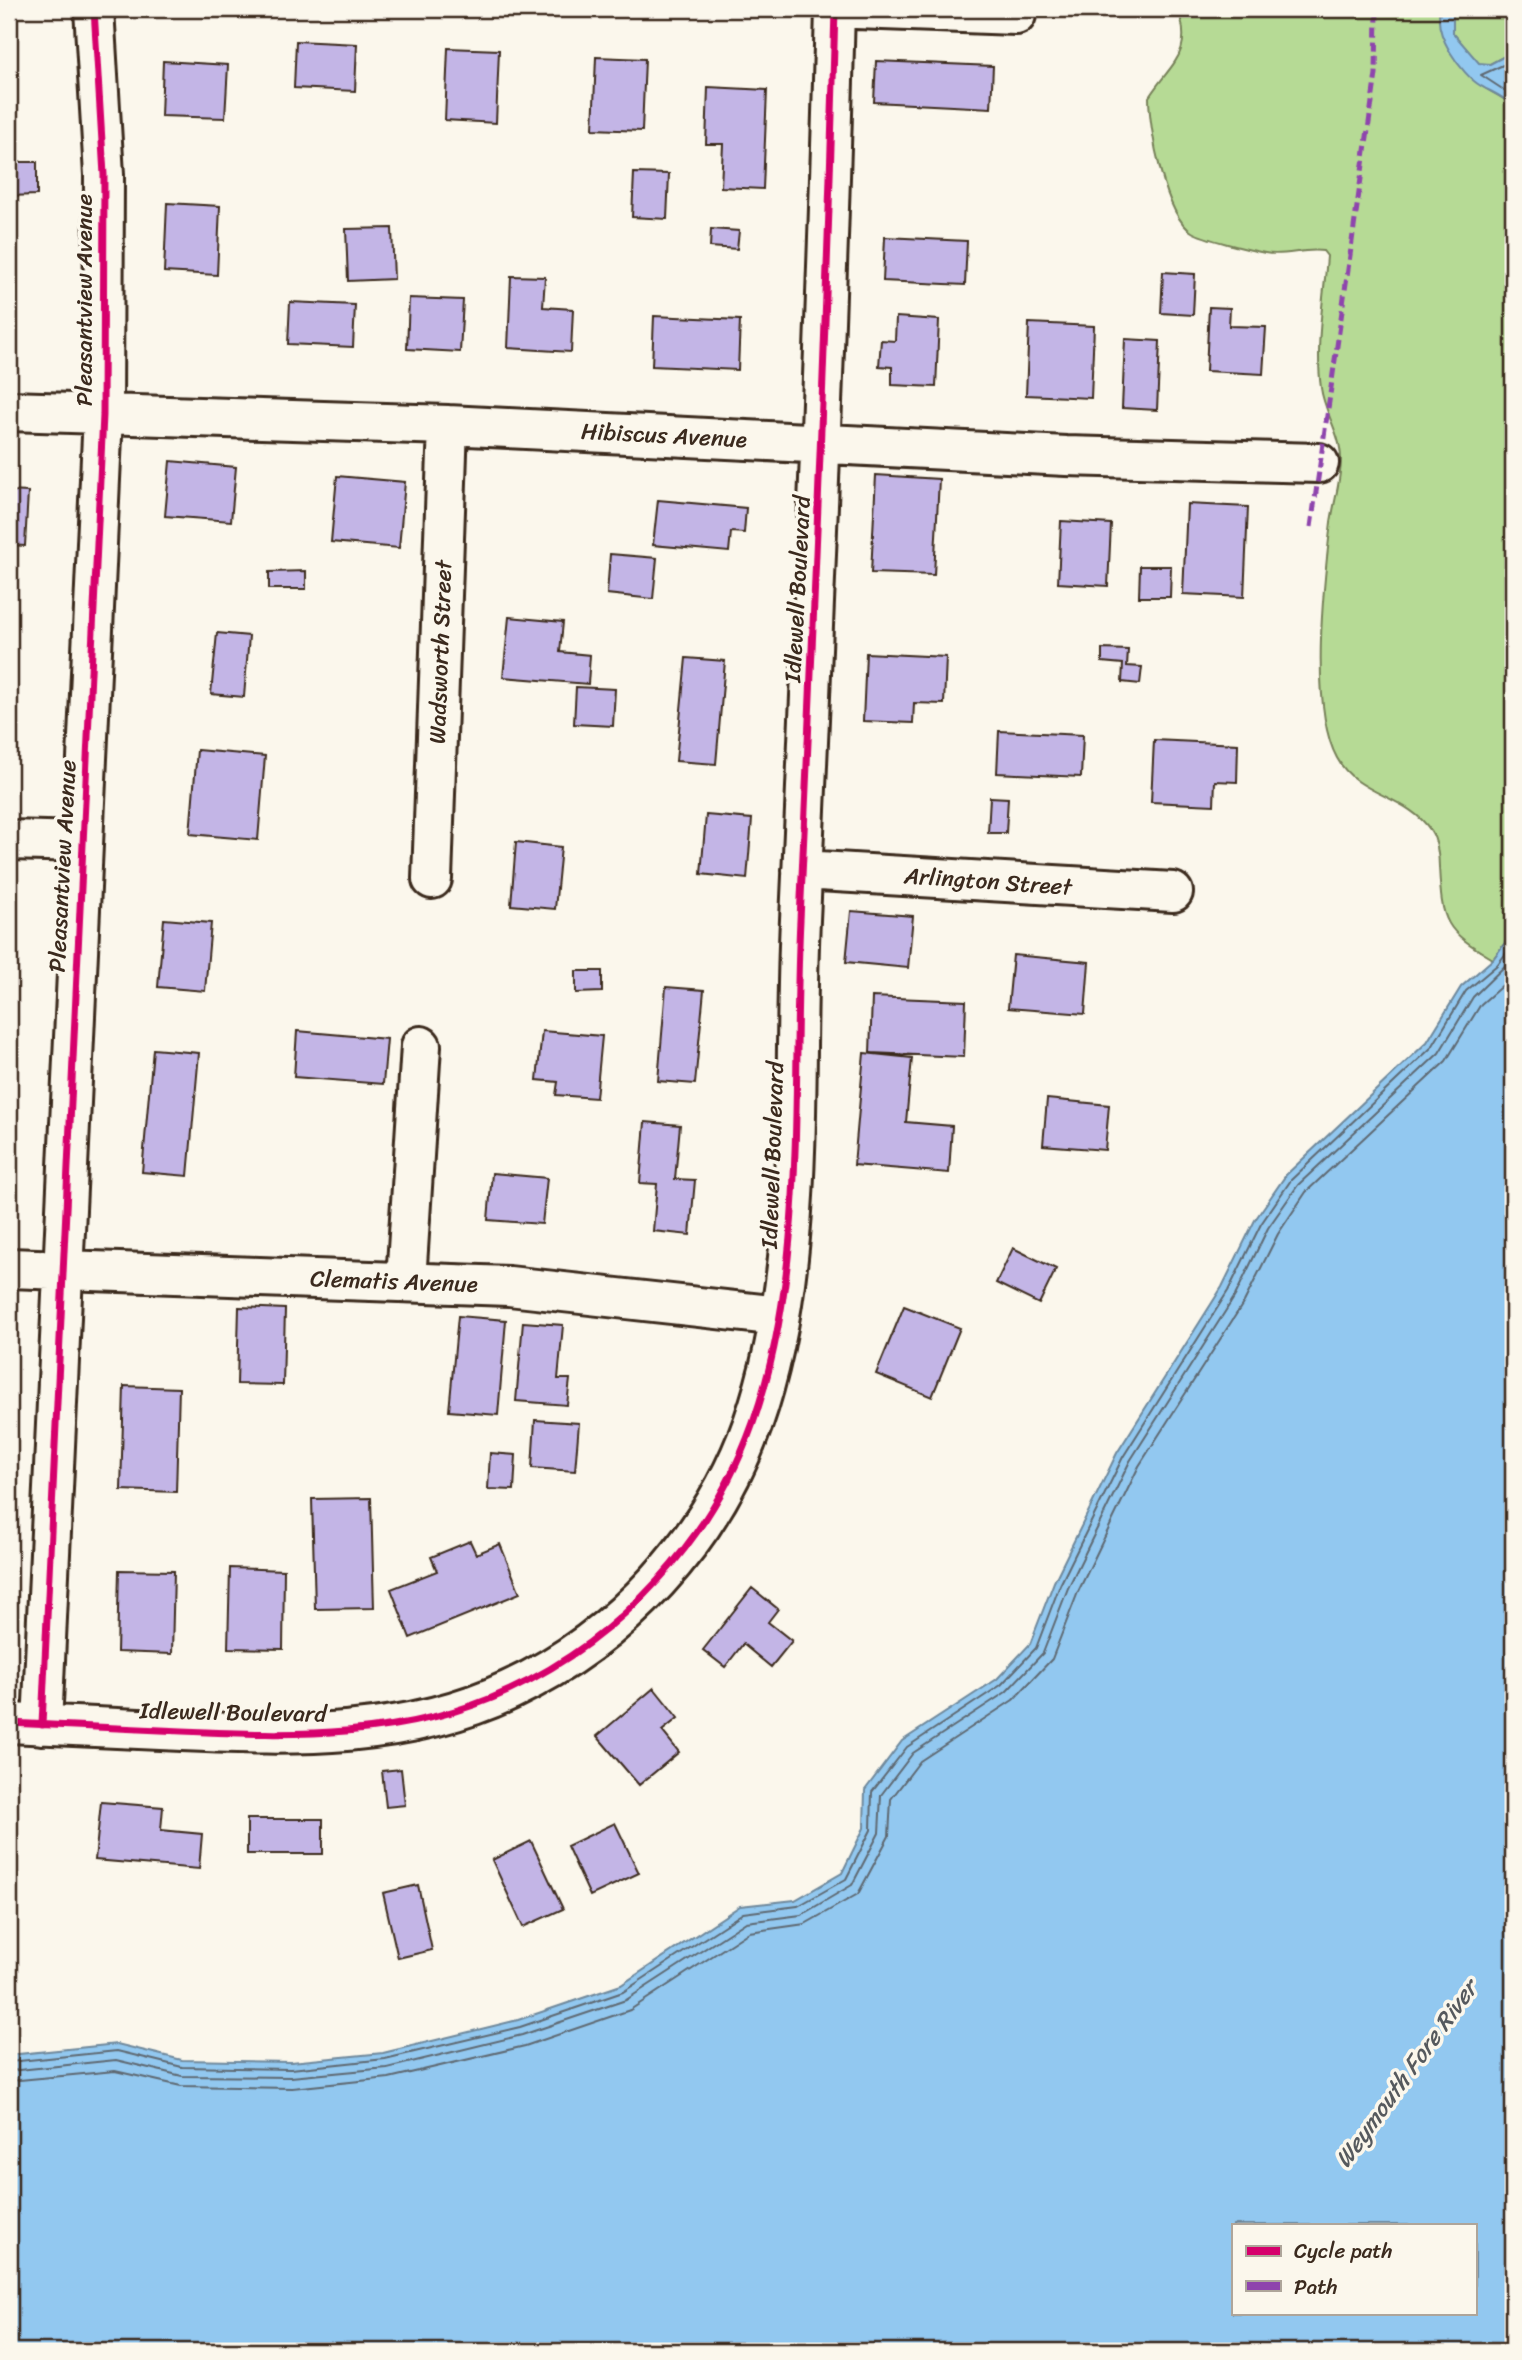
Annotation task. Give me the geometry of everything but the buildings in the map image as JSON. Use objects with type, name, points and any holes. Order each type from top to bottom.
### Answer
[{"type":"street","name":"Pleasantview Avenue","points":[[26,1724],[63,1270],[103,415],[104,175],[94,9]]},
{"type":"street","name":"Idlewell Boulevard","points":[[26,1724],[273,1735],[334,1734],[448,1712],[516,1687],[607,1628],[652,1587],[692,1538],[741,1453],[764,1385],[779,1316],[791,1208],[802,870],[823,443],[835,9]]},
{"type":"street","points":[[856,9],[1016,15]]},
{"type":"street","name":"Hibiscus Avenue","points":[[9,411],[448,425],[1066,456],[1319,463]]},
{"type":"street","name":"Wadsworth Street","points":[[432,879],[448,425]]},
{"type":"street","points":[[9,840],[82,842]]},
{"type":"street","name":"Arlington Street","points":[[802,870],[1173,892]]},
{"type":"street","points":[[406,1281],[421,1046]]},
{"type":"street","name":"Clematis Avenue","points":[[9,1268],[540,1288],[779,1316]]},
{"type":"green space","points":[[1178,9],[1441,9],[1439,13],[1449,44],[1464,71],[1513,106],[1513,932],[1493,959],[1455,932],[1444,913],[1437,849],[1431,831],[1409,810],[1369,788],[1346,771],[1328,736],[1321,676],[1322,609],[1341,459],[1338,441],[1323,397],[1319,372],[1319,339],[1327,256],[1323,251],[1316,250],[1280,254],[1258,252],[1198,235],[1182,223],[1160,170],[1149,97],[1182,48],[1182,24]]},
{"type":"green space","points":[[1453,9],[1513,9],[1513,62],[1503,57],[1490,64],[1479,64],[1453,33]]},
{"type":"water","points":[[1441,9],[1453,9],[1453,33],[1479,63],[1490,64],[1503,57],[1513,62],[1513,106],[1473,80],[1457,63],[1440,29]]},
{"type":"water","name":"Weymouth Fore River","points":[[1513,932],[1513,2351],[9,2351],[9,2055],[117,2044],[182,2060],[291,2062],[383,2053],[518,2020],[621,1985],[740,1906],[795,1900],[842,1873],[864,1828],[865,1790],[902,1741],[997,1679],[1030,1644],[1054,1582],[1117,1453],[1222,1287],[1255,1220],[1286,1175],[1427,1042],[1461,987],[1493,959]]},
{"type":"marked path","points":[[1311,527],[1376,74],[1377,9]]},
{"type":"cycle path","points":[[42,1725],[103,415],[104,175],[94,9]]},
{"type":"cycle path","points":[[9,1723],[224,1733],[308,1733],[390,1726],[471,1706],[510,1690],[551,1668],[589,1643],[625,1613],[658,1580],[687,1545],[735,1466],[753,1423],[770,1363],[790,1238],[835,9]]}]
